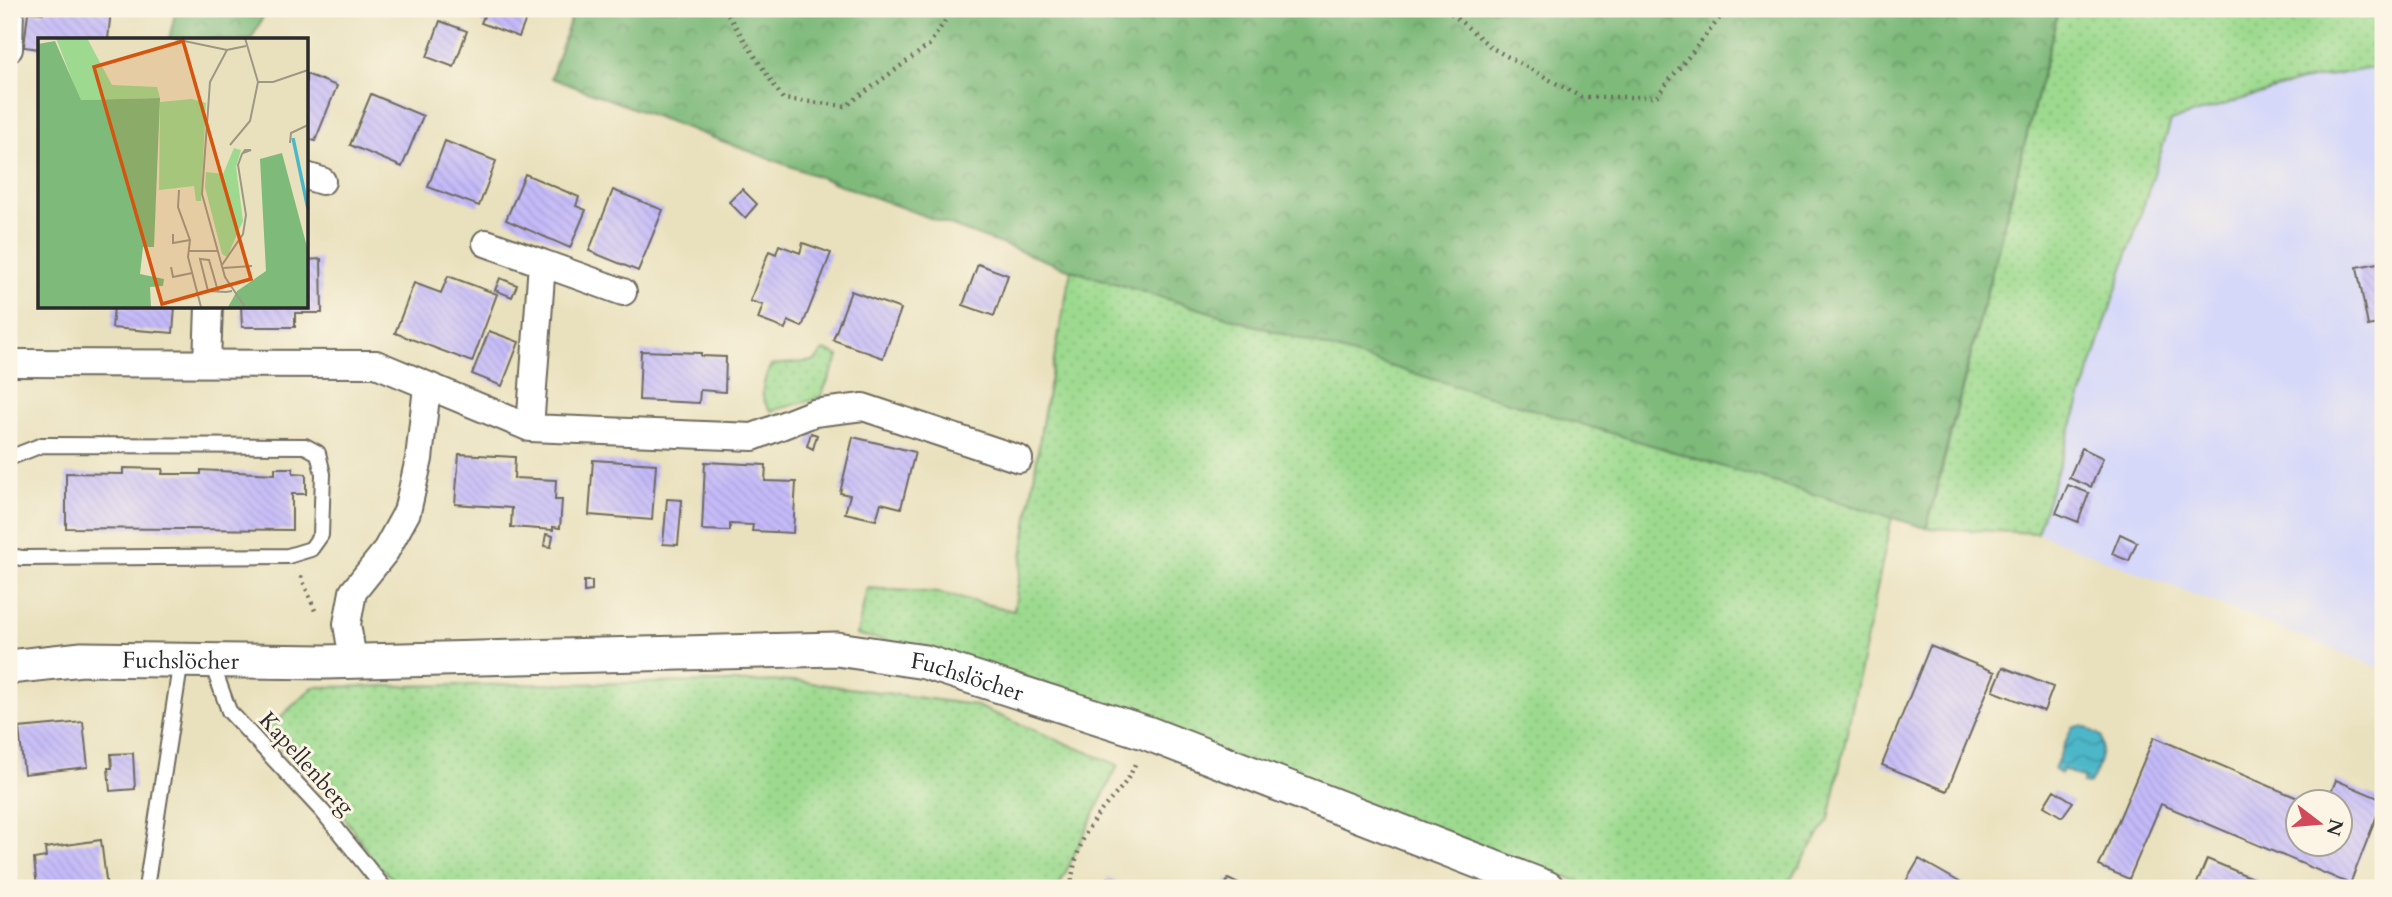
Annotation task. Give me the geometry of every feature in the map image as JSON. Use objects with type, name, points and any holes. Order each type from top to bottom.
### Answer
[{"type":"street","points":[[9,49],[10,9]]},
{"type":"street","points":[[486,243],[624,292]]},
{"type":"street","points":[[530,428],[542,263]]},
{"type":"street","points":[[207,363],[209,308]]},
{"type":"street","points":[[9,363],[376,365],[530,428],[753,436],[814,413],[863,407],[1019,458]]},
{"type":"street","points":[[339,661],[353,592],[385,552],[407,512],[419,459],[427,387]]},
{"type":"street","name":"Fuchslöcher","points":[[9,667],[82,659],[339,661],[837,649],[925,662],[1147,733],[1537,886]]},
{"type":"lane","points":[[9,458],[42,445],[304,446],[318,453],[323,474],[321,536],[311,549],[288,556],[9,556]]},
{"type":"lane","points":[[146,888],[196,661]]},
{"type":"lane","name":"Kapellenberg","points":[[196,661],[229,711],[323,812],[384,888]]},
{"type":"path","points":[[724,9],[783,99],[846,106],[929,45],[953,9]]},
{"type":"path","points":[[1446,9],[1492,48],[1581,97],[1656,97],[1727,9]]},
{"type":"path","points":[[288,556],[305,582],[339,661]]},
{"type":"path","points":[[1072,888],[1071,876],[1090,826],[1129,778],[1147,733]]},
{"type":"shaded area","points":[[2383,66],[2383,669],[2037,533],[2171,121],[2293,67],[2301,81]]},
{"type":"green space","points":[[176,9],[267,9],[252,38],[169,38]]},
{"type":"green space","points":[[574,9],[2059,9],[1926,528],[1071,270],[551,78]]},
{"type":"green space","points":[[2059,9],[2383,9],[2383,66],[2301,81],[2171,121],[2037,533],[1927,528]]},
{"type":"green space","points":[[1071,270],[1892,516],[1829,819],[1785,888],[1596,888],[943,651],[857,635],[867,588],[939,593],[1014,611],[1043,418]]},
{"type":"green space","points":[[824,350],[839,356],[820,398],[771,411],[763,395],[764,383],[771,365],[815,361]]},
{"type":"green space","points":[[797,681],[974,705],[1118,765],[1058,888],[404,888],[376,864],[327,792],[264,732],[313,687]]},
{"type":"water","points":[[2083,726],[2101,736],[2102,741],[2097,769],[2088,785],[2082,784],[2084,779],[2063,769],[2060,774],[2054,769],[2072,727]]},
{"type":"building","points":[[44,9],[111,9],[108,38],[38,38],[38,49],[24,47],[28,12],[43,13]]},
{"type":"building","points":[[487,9],[529,11],[519,37],[481,23]]},
{"type":"building","points":[[440,21],[467,31],[454,67],[427,57]]},
{"type":"building","points":[[308,75],[337,86],[315,141],[308,139]]},
{"type":"building","points":[[371,94],[423,116],[402,167],[350,145]]},
{"type":"building","points":[[445,141],[496,161],[479,206],[428,187]]},
{"type":"building","points":[[525,174],[579,197],[576,206],[586,210],[570,248],[506,220]]},
{"type":"building","points":[[742,189],[757,204],[745,218],[729,202]]},
{"type":"building","points":[[613,190],[663,210],[638,271],[589,251]]},
{"type":"building","points":[[803,243],[831,253],[802,327],[788,321],[785,329],[758,319],[763,305],[750,301],[769,251],[776,254],[779,245],[800,253]]},
{"type":"building","points":[[321,259],[322,313],[295,313],[295,327],[242,327],[241,308],[308,308],[308,260]]},
{"type":"building","points":[[2383,262],[2383,323],[2368,326],[2357,267]]},
{"type":"building","points":[[978,264],[1008,275],[994,316],[963,305]]},
{"type":"building","points":[[448,276],[497,294],[472,362],[395,333],[414,283],[441,293]]},
{"type":"building","points":[[500,278],[517,285],[512,297],[495,290]]},
{"type":"building","points":[[851,291],[901,309],[883,358],[833,340]]},
{"type":"building","points":[[114,308],[175,308],[173,333],[112,328]]},
{"type":"building","points":[[489,331],[519,342],[502,386],[472,374]]},
{"type":"building","points":[[641,351],[701,353],[701,356],[726,357],[725,392],[700,390],[699,403],[639,400]]},
{"type":"building","points":[[811,433],[817,435],[813,449],[807,446]]},
{"type":"building","points":[[853,437],[915,452],[901,508],[881,503],[876,520],[845,513],[850,495],[840,493]]},
{"type":"building","points":[[2082,448],[2103,458],[2091,487],[2069,478]]},
{"type":"building","points":[[459,454],[515,457],[514,478],[556,480],[555,500],[562,500],[560,528],[553,527],[553,530],[511,527],[512,508],[455,504]]},
{"type":"building","points":[[593,460],[656,464],[652,520],[589,515]]},
{"type":"building","points":[[705,462],[766,465],[765,481],[796,482],[793,533],[752,531],[753,525],[730,524],[730,531],[702,530]]},
{"type":"building","points":[[123,468],[163,469],[162,474],[201,474],[201,470],[275,474],[275,468],[293,468],[293,473],[306,474],[306,494],[292,494],[292,530],[66,528],[66,473],[123,474]]},
{"type":"building","points":[[2068,485],[2089,493],[2078,522],[2056,513]]},
{"type":"building","points":[[667,499],[682,500],[678,545],[663,544]]},
{"type":"building","points":[[546,534],[553,536],[551,547],[544,546]]},
{"type":"building","points":[[2120,534],[2137,542],[2129,561],[2112,554]]},
{"type":"building","points":[[584,581],[592,581],[592,591],[584,592]]},
{"type":"building","points":[[1930,646],[1995,672],[1947,791],[1882,765]]},
{"type":"building","points":[[2003,667],[2053,687],[2044,711],[1993,691]]},
{"type":"building","points":[[83,722],[88,767],[24,774],[19,728]]},
{"type":"building","points":[[2154,737],[2284,792],[2284,856],[2161,804],[2129,879],[2099,866]]},
{"type":"building","points":[[133,753],[135,789],[110,791],[108,768],[112,768],[111,754]]},
{"type":"building","points":[[2336,780],[2383,800],[2350,884],[2289,858],[2354,858],[2354,788],[2333,788]]},
{"type":"building","points":[[2054,790],[2073,802],[2062,817],[2044,806]]},
{"type":"building","points":[[101,840],[107,888],[37,888],[34,859],[46,857],[45,848]]},
{"type":"building","points":[[1919,859],[1970,888],[1902,888]]},
{"type":"building","points":[[2207,859],[2276,888],[2195,888]]},
{"type":"building","points":[[1108,878],[1132,888],[1104,888]]},
{"type":"building","points":[[1228,879],[1247,888],[1224,888]]}]
